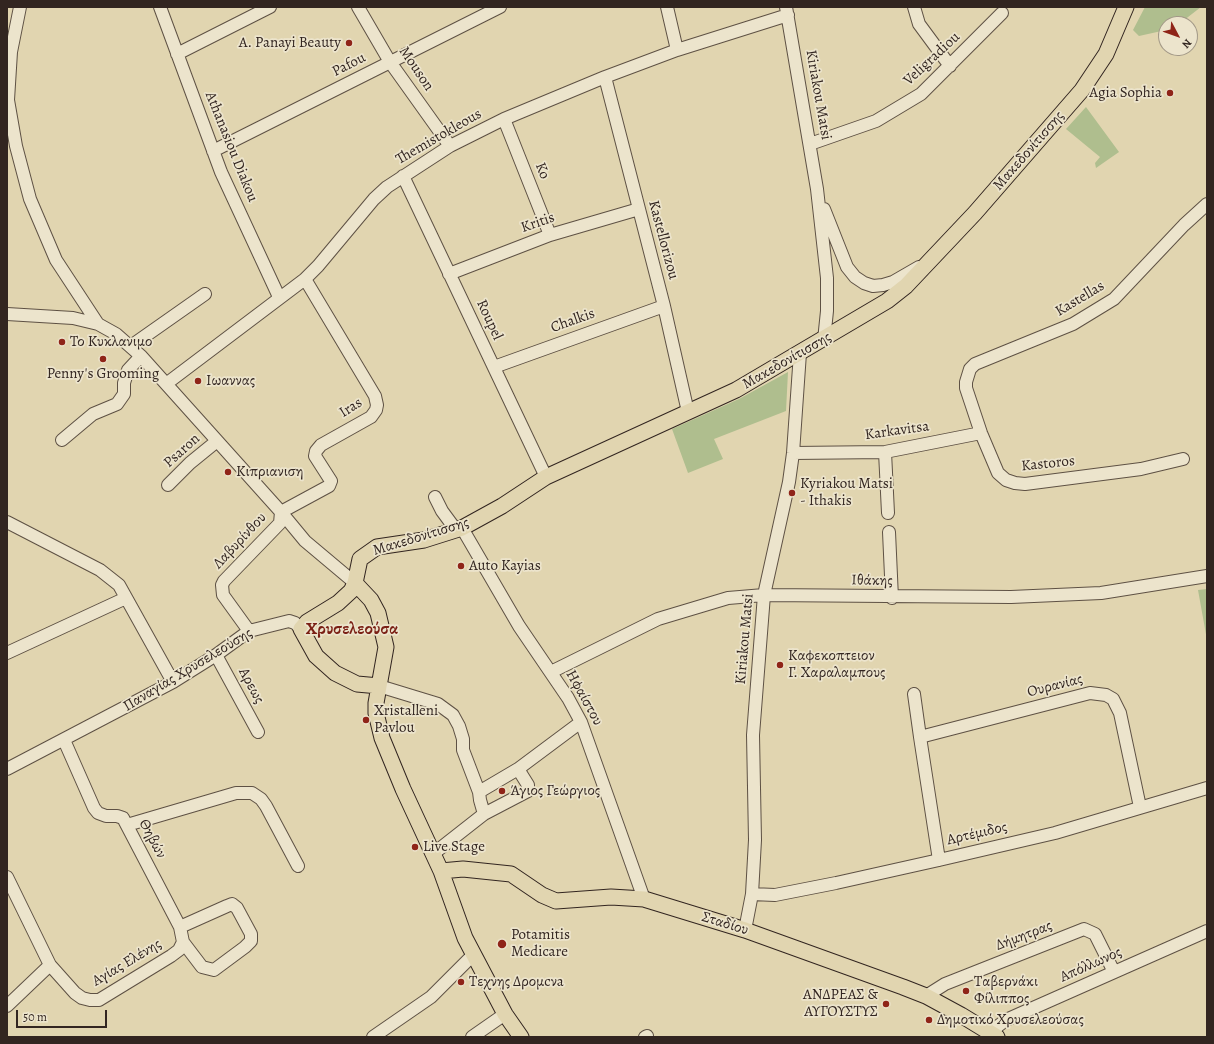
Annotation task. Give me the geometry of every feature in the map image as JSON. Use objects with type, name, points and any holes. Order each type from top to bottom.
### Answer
[{"type":"main road","name":"Μακεδονίτισσης","points":[[355,583],[360,559],[378,547],[424,540],[459,529],[502,506],[546,477],[736,390],[824,340],[887,301],[906,286],[975,213],[1082,90],[1106,54],[1126,7]]},
{"type":"main road","points":[[379,686],[357,684],[335,673],[316,656],[301,629],[307,622],[344,599],[355,583],[371,600],[382,625],[386,651],[379,686],[376,713],[378,727],[403,789],[441,871],[465,938],[505,1014],[521,1037]]},
{"type":"main road","name":"Σταδίου","points":[[441,871],[463,869],[511,874],[542,895],[556,901],[611,897],[644,899],[745,930],[926,996],[995,1035]]},
{"type":"street","points":[[20,7],[11,52],[9,106],[16,146],[30,199],[44,234],[56,260],[98,324]]},
{"type":"street","name":"Athanasiou Diakou","points":[[160,7],[212,151],[279,297]]},
{"type":"street","points":[[177,54],[270,7]]},
{"type":"street","name":"Mouson","points":[[358,7],[390,62],[450,146]]},
{"type":"street","points":[[667,7],[677,50]]},
{"type":"street","points":[[914,7],[920,24],[950,66]]},
{"type":"street","name":"Pafou","points":[[212,151],[492,9]]},
{"type":"street","name":"Themistokleous","points":[[166,384],[279,297],[306,279],[374,199],[403,176],[450,146],[504,119],[605,77],[787,11]]},
{"type":"street","name":"Kiriakou Matsi","points":[[787,11],[817,189],[827,278],[828,311],[824,340]]},
{"type":"street","name":"Veligradiou","points":[[810,144],[876,121],[921,94],[1002,13]]},
{"type":"street","name":"Kastellorizou","points":[[605,77],[664,306],[688,412]]},
{"type":"street","name":"Ko","points":[[504,119],[550,235]]},
{"type":"street","name":"Roupel","points":[[403,176],[546,477]]},
{"type":"street","name":"Kiriakou Matsi","points":[[817,189],[840,253],[847,267],[855,277],[873,286],[883,285],[898,280],[929,262]]},
{"type":"street","name":"Kastellas","points":[[967,375],[975,364],[1073,324],[1114,299],[1184,225],[1207,204]]},
{"type":"street","name":"Kritis","points":[[449,274],[550,235],[639,209]]},
{"type":"street","name":"Iras","points":[[281,512],[329,486],[331,481],[315,456],[316,451],[321,445],[371,417],[376,410],[377,405],[375,396],[306,279]]},
{"type":"street","points":[[131,346],[205,294]]},
{"type":"street","name":"Chalkis","points":[[494,367],[664,306]]},
{"type":"street","points":[[7,314],[73,318],[98,324],[116,334],[141,356],[281,512],[305,541],[355,583]]},
{"type":"street","name":"Kiriakou Matsi","points":[[745,930],[752,894],[755,840],[753,735],[764,595],[789,482],[793,453],[800,353]]},
{"type":"street","points":[[62,440],[93,414],[117,404],[124,394],[124,383],[128,370],[141,356]]},
{"type":"street","name":"Kastoros","points":[[967,375],[966,388],[981,434],[998,473],[1006,480],[1025,484],[1141,469],[1183,459]]},
{"type":"street","name":"Karkavitsa","points":[[793,453],[885,452],[981,434]]},
{"type":"street","name":"Psaron","points":[[168,484],[190,463],[217,441]]},
{"type":"street","points":[[885,452],[888,513]]},
{"type":"street","name":"Ηφαίστου","points":[[435,497],[442,511],[459,529],[519,626],[551,672],[581,722],[644,899]]},
{"type":"street","name":"Λαβυρίνθου","points":[[248,631],[223,595],[222,585],[224,581],[280,523],[281,512]]},
{"type":"street","points":[[7,522],[100,570],[119,585],[173,682]]},
{"type":"street","points":[[889,532],[892,598]]},
{"type":"street","name":"Ιθάκης","points":[[551,672],[658,619],[728,598],[764,595],[892,598],[1011,597],[1101,593],[1207,576]]},
{"type":"street","points":[[7,653],[126,598]]},
{"type":"street","name":"Παναγίας Χρυσελεούσης","points":[[7,769],[173,682],[216,655],[248,631],[288,621],[295,623],[301,629]]},
{"type":"street","name":"Αρεως","points":[[216,655],[258,732]]},
{"type":"street","points":[[379,686],[438,704],[453,715],[461,733],[467,765],[480,792],[480,800],[484,814]]},
{"type":"street","name":"Ουρανίας","points":[[920,737],[1090,693],[1106,695],[1112,699],[1120,713],[1140,807]]},
{"type":"street","points":[[914,694],[938,860]]},
{"type":"street","points":[[480,792],[518,769],[581,722]]},
{"type":"street","name":"Θηβών","points":[[64,740],[94,808],[98,814],[123,818],[180,927]]},
{"type":"street","points":[[433,854],[484,814],[528,791],[528,785],[518,769]]},
{"type":"street","name":"Αρτέμιδος","points":[[752,894],[775,895],[938,860],[1055,832],[1207,788]]},
{"type":"street","points":[[127,825],[236,792],[252,793],[261,799],[266,806],[298,866]]},
{"type":"street","points":[[7,877],[50,964],[7,1006]]},
{"type":"street","name":"Αγίας Ελένης","points":[[232,904],[237,908],[251,934],[251,941],[245,947],[214,970],[202,967],[184,942],[180,927],[232,904]]},
{"type":"street","name":"Δήμητρας","points":[[926,996],[945,984],[1084,929],[1095,934],[1114,972]]},
{"type":"street","name":"Απόλλωνος","points":[[995,1035],[998,1026],[1006,1020],[1207,931]]},
{"type":"street","name":"Αγίας Ελένης","points":[[50,964],[75,993],[82,998],[99,1000],[171,956],[179,950],[184,942]]},
{"type":"street","points":[[380,1035],[431,997],[474,954]]},
{"type":"street","points":[[472,1037],[505,1014]]},
{"type":"green space","points":[[1145,7],[1201,7],[1189,16],[1158,16],[1158,32],[1139,36],[1133,30]]},
{"type":"green space","points":[[1086,107],[1119,152],[1096,168],[1095,163],[1100,157],[1066,129]]},
{"type":"green space","points":[[788,372],[786,411],[714,439],[723,459],[688,473],[672,429],[739,399]]},
{"type":"green space","points":[[1207,589],[1207,640],[1198,590]]},
{"type":"place","name":"A. Panayi Beauty","points":[[349,43]]},
{"type":"place","name":"Agia Sophia","points":[[1170,93]]},
{"type":"place","name":"Το Κυκλανιμο","points":[[62,342]]},
{"type":"place","name":"Penny's Grooming","points":[[103,359]]},
{"type":"place","name":"Ιωαννας","points":[[198,381]]},
{"type":"place","name":"Κιπριανιση","points":[[228,472]]},
{"type":"place","name":"Kyriakou Matsi - Ithakis","points":[[792,493]]},
{"type":"place","name":"Auto Kayias","points":[[461,566]]},
{"type":"place","name":"Καφεκοπτειον Γ. Χαραλαμπους","points":[[780,665]]},
{"type":"place","name":"Xristalleni Pavlou","points":[[366,720]]},
{"type":"place","name":"Άγιος Γεώργιος","points":[[502,791]]},
{"type":"place","name":"Live Stage","points":[[415,847]]},
{"type":"place","name":"Potamitis Medicare","points":[[502,944]]},
{"type":"place","name":"Τεχνης Δρομcνa","points":[[461,982]]},
{"type":"place","name":"Ταβερνάκι Φίλιππος","points":[[966,991]]},
{"type":"place","name":"ΑΝΔΡΕΑΣ & ΑΥΓΟΥΣΤΥΣ","points":[[886,1004]]},
{"type":"place","name":"Δημοτικό Χρυσελεούσας","points":[[929,1020]]},
{"type":"district","name":"Χρυσελεούσα","points":[[352,630]]}]
